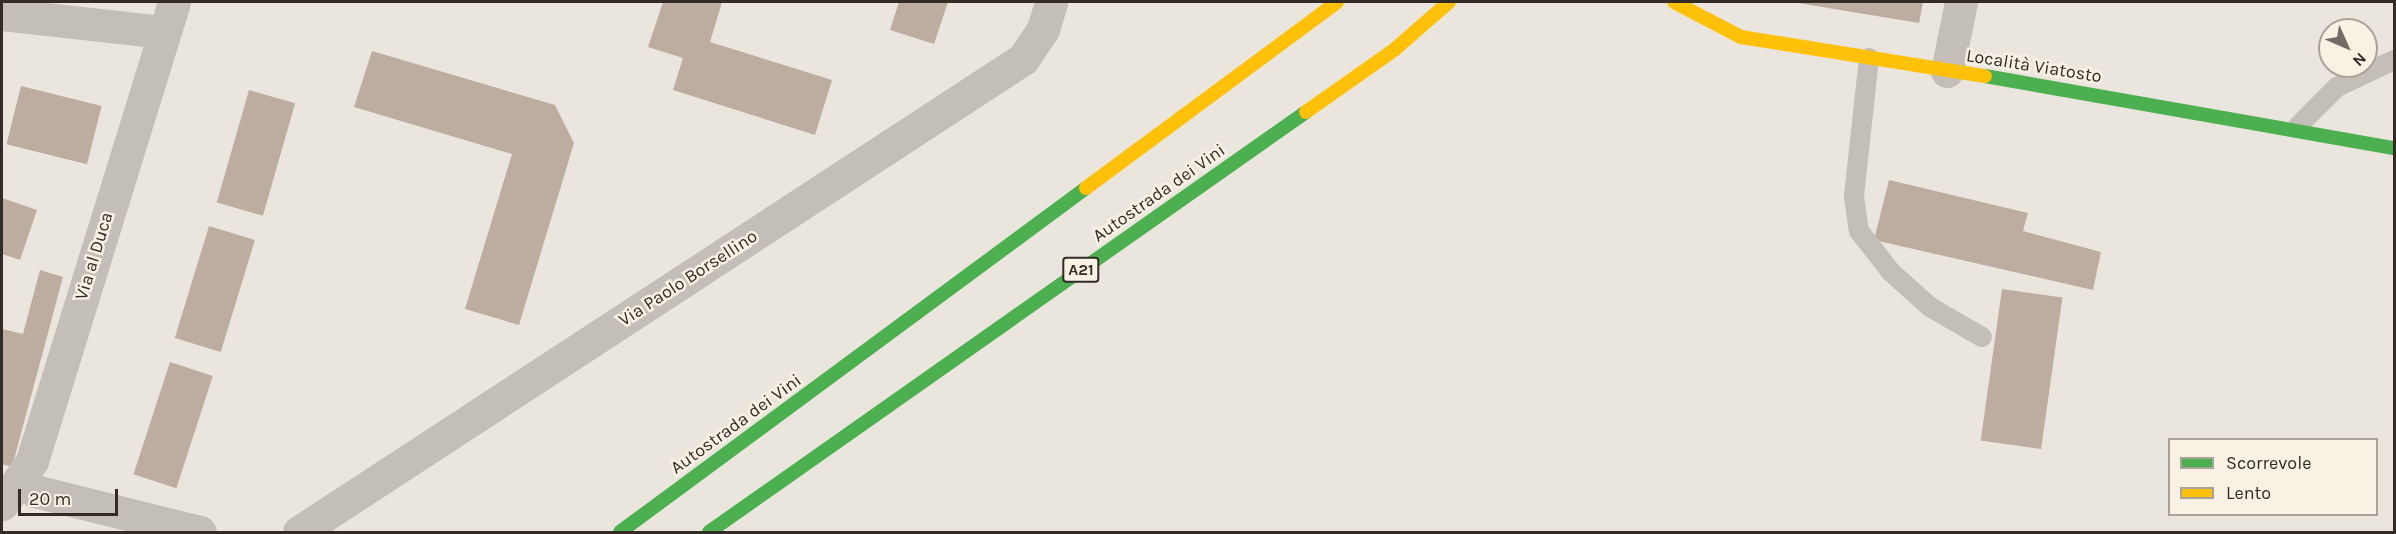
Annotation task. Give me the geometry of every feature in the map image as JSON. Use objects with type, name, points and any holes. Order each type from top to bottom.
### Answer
[{"type":"main road","name":"Autostrada dei Vini","points":[[620,532],[1337,2]]},
{"type":"main road","name":"Autostrada dei Vini","points":[[709,532],[1394,50],[1449,2]]},
{"type":"main road","name":"Località Viatosto","points":[[1674,2],[1741,37],[2297,127],[2394,148]]},
{"type":"street","name":"Via al Duca","points":[[11,492],[32,461],[162,32],[174,2]]},
{"type":"street","name":"Via Paolo Borsellino","points":[[299,532],[1023,59],[1043,29],[1051,2]]},
{"type":"street","points":[[1947,71],[1961,2]]},
{"type":"street","points":[[2,14],[162,32]]},
{"type":"street","points":[[11,492],[35,491],[200,532]]},
{"type":"lane","points":[[1869,58],[1854,197],[1858,231],[1891,272],[1930,307],[1982,338]]},
{"type":"lane","points":[[2297,127],[2337,87],[2394,60]]},
{"type":"building","points":[[663,2],[722,2],[710,42],[832,80],[815,135],[673,90],[683,58],[648,47]]},
{"type":"building","points":[[899,2],[948,2],[934,44],[890,30]]},
{"type":"building","points":[[1792,2],[1923,2],[1919,23]]},
{"type":"building","points":[[372,51],[555,105],[574,143],[519,325],[465,309],[512,154],[354,107]]},
{"type":"building","points":[[21,86],[102,106],[87,164],[6,144]]},
{"type":"building","points":[[249,90],[295,103],[263,216],[217,202]]},
{"type":"building","points":[[1889,180],[2028,213],[2023,231],[2101,252],[2093,290],[1874,240]]},
{"type":"building","points":[[2,198],[37,210],[20,260],[2,254]]},
{"type":"building","points":[[209,226],[255,240],[221,352],[175,338]]},
{"type":"building","points":[[40,270],[63,277],[12,467],[2,464],[2,329],[23,334]]},
{"type":"building","points":[[2002,289],[2062,297],[2041,449],[1981,441]]},
{"type":"building","points":[[170,362],[213,376],[176,488],[134,474]]},
{"type":"traffic: fast","points":[[1985,76],[2394,148]]},
{"type":"traffic: fast","points":[[709,532],[1306,112]]},
{"type":"traffic: fast","points":[[620,532],[1086,188]]},
{"type":"traffic: slow","points":[[1086,188],[1337,2]]},
{"type":"traffic: slow","points":[[1306,112],[1394,50],[1449,2]]},
{"type":"traffic: slow","points":[[1674,2],[1741,37],[1985,76]]}]
